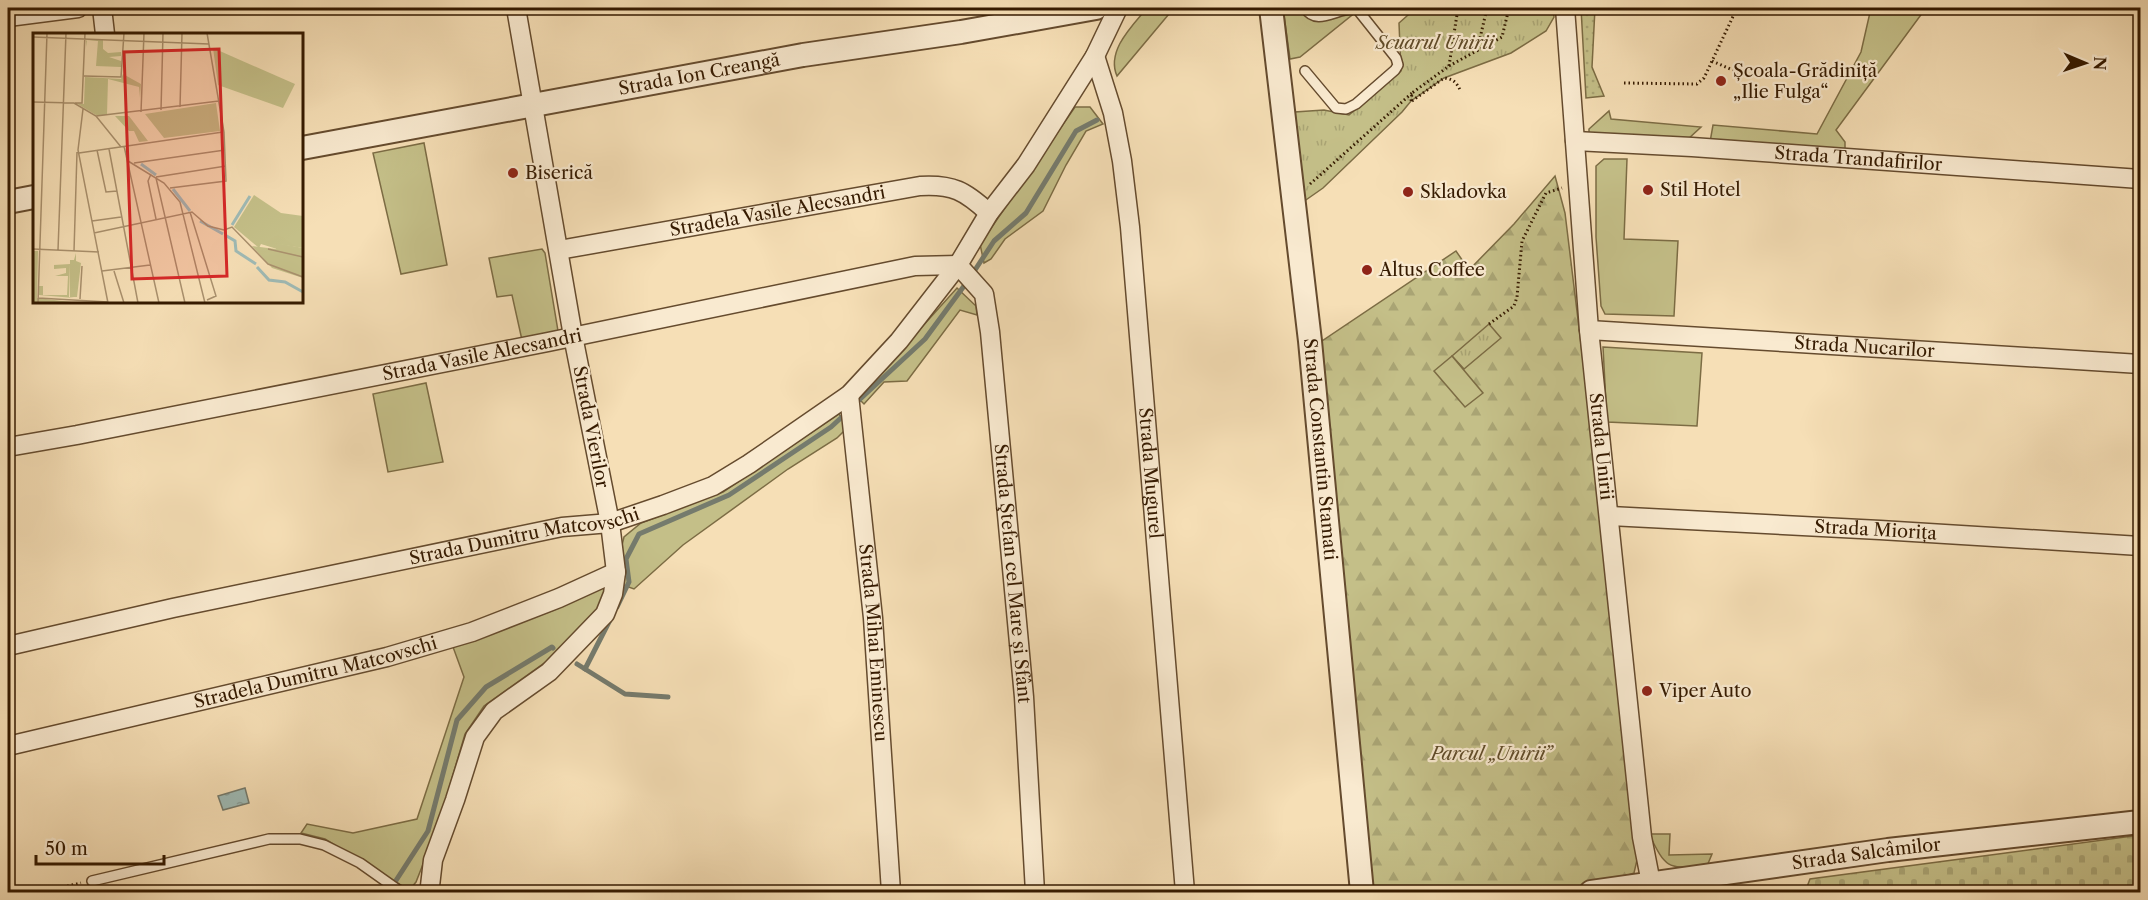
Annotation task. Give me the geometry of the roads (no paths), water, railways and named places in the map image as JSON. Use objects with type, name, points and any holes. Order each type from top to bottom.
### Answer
[{"type":"street","points":[[8,17],[78,8]]},
{"type":"street","points":[[102,8],[105,33]]},
{"type":"street","name":"Strada Vierilor","points":[[432,892],[430,886],[433,860],[475,737],[494,711],[549,672],[605,614],[613,594],[616,572],[610,523],[573,336],[516,8]]},
{"type":"street","name":"Strada Ion Creangă","points":[[303,147],[803,55],[961,32],[1096,8]]},
{"type":"street","name":"Strada Dumitru Matcovschi","points":[[8,646],[173,608],[562,527],[610,523],[713,486],[849,395],[899,341],[958,265],[989,213],[1026,165],[1095,56],[1118,8]]},
{"type":"street","name":"Strada Constantin Stamati","points":[[1271,8],[1309,330],[1362,892]]},
{"type":"street","name":"Strada Unirii","points":[[1565,8],[1589,330],[1642,837],[1651,882]]},
{"type":"street","name":"Strada Mugurel","points":[[1095,56],[1117,132],[1130,227],[1185,892]]},
{"type":"street","name":"Strada Trandafirilor","points":[[1575,141],[2140,179]]},
{"type":"street","name":"Stradela Vasile Alecsandri","points":[[559,250],[921,186],[940,185],[957,190],[972,198],[989,213]]},
{"type":"street","points":[[8,202],[33,197]]},
{"type":"street","name":"Strada Vasile Alecsandri","points":[[8,447],[915,266],[958,265]]},
{"type":"street","name":"Strada Ştefan cel Mare și Sfânt","points":[[958,265],[984,294],[990,332],[1024,696],[1035,892]]},
{"type":"street","name":"Strada Nucarilor","points":[[1589,330],[2140,364]]},
{"type":"street","name":"Strada Mihai Eminescu","points":[[849,395],[873,618],[891,892]]},
{"type":"street","name":"Strada Miorița","points":[[1610,516],[2140,546]]},
{"type":"street","name":"Stradela Dumitru Matcovschi","points":[[8,746],[387,657],[472,632],[559,598],[616,572]]},
{"type":"street","name":"Strada Salcâmilor","points":[[1591,892],[1888,850],[2140,822]]},
{"type":"lane","points":[[1305,8],[1309,15],[1316,17],[1351,8],[1357,9],[1396,58],[1398,65],[1356,104],[1347,109],[1336,108],[1305,71]]},
{"type":"lane","points":[[92,880],[268,839],[300,839],[324,845],[360,863],[401,892]]},
{"type":"water","points":[[245,788],[249,803],[223,810],[218,796]]},
{"type":"waterway","points":[[975,270],[994,241],[1026,213],[1076,131],[1097,120]]},
{"type":"waterway","points":[[858,401],[925,339],[964,286]]},
{"type":"waterway","points":[[617,607],[629,582],[626,559],[639,534],[729,495],[831,427],[843,416]]},
{"type":"waterway","points":[[577,664],[585,669],[611,618]]},
{"type":"waterway","points":[[395,882],[428,831],[457,720],[486,687],[553,648]]},
{"type":"waterway","points":[[585,669],[625,694],[668,697]]},
{"type":"place","name":"Școala-Grădiniță „Ilie Fulga“","points":[[1721,81]]},
{"type":"place","name":"Biserică","points":[[513,173]]},
{"type":"place","name":"Stil Hotel","points":[[1648,190]]},
{"type":"place","name":"Skladovka","points":[[1408,192]]},
{"type":"place","name":"Altus Coffee","points":[[1367,270]]},
{"type":"place","name":"Viper Auto","points":[[1647,691]]},
{"type":"park label","name":"Scuarul Unirii","points":[[1435,43]]},
{"type":"park label","name":"Parcul „Unirii”","points":[[1491,754]]}]
